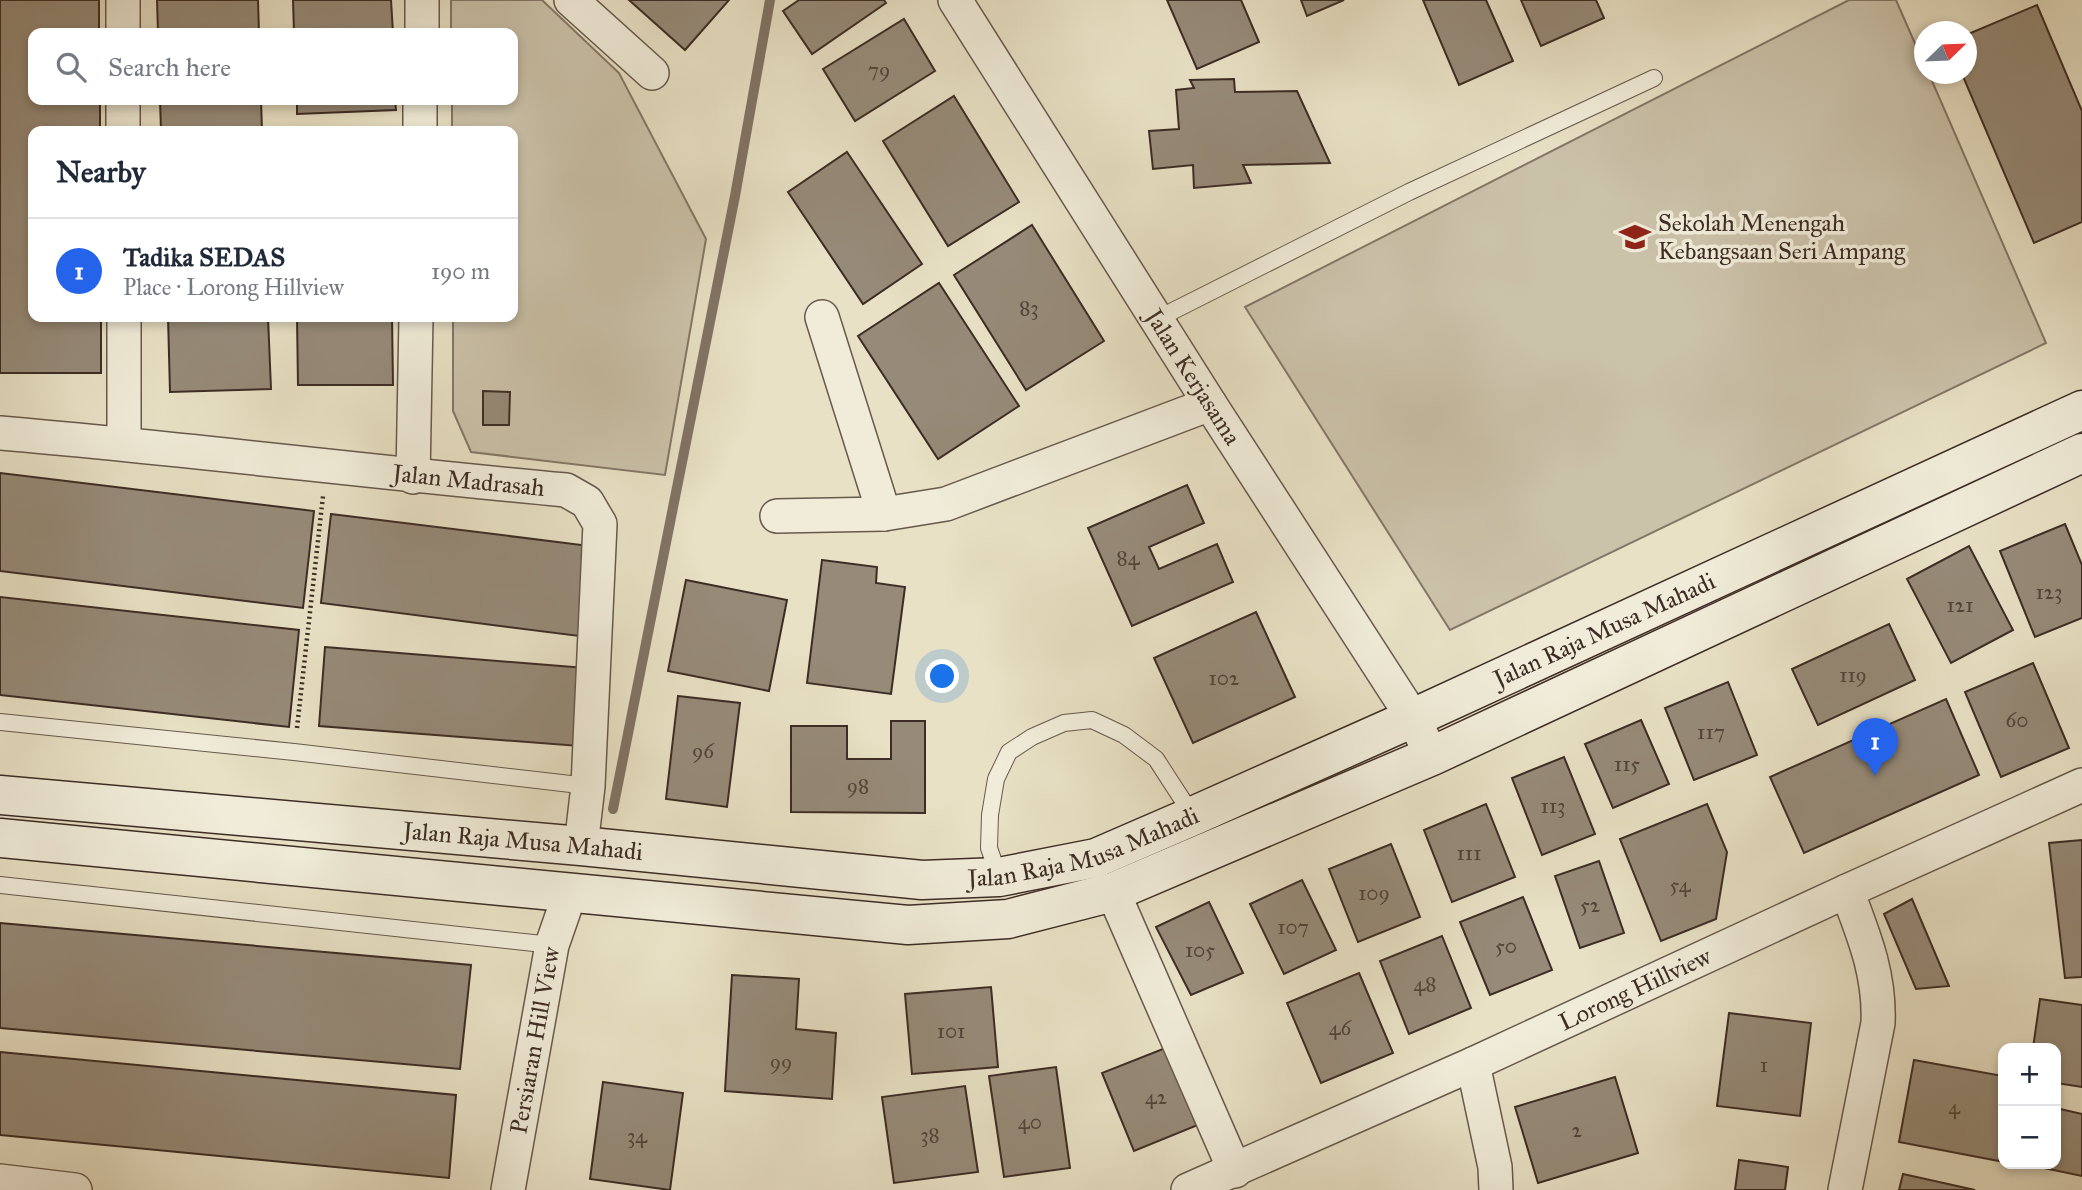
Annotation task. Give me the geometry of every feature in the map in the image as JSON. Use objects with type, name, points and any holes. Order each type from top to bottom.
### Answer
[{"type":"main road","name":"Jalan Raja Musa Mahadi","points":[[0,795],[581,846],[922,880],[999,877],[1096,858],[1413,718],[2082,410]]},
{"type":"main road","name":"Jalan Raja Musa Mahadi","points":[[0,838],[908,925],[1008,919],[1113,892],[1432,756],[2082,453]]},
{"type":"street","points":[[123,0],[123,28]]},
{"type":"street","points":[[422,0],[422,28]]},
{"type":"street","points":[[571,0],[652,72]]},
{"type":"street","name":"Jalan Kerjasama","points":[[954,0],[1413,718],[1432,756]]},
{"type":"street","points":[[123,105],[124,126]]},
{"type":"street","points":[[420,126],[421,105]]},
{"type":"street","points":[[822,317],[884,514]]},
{"type":"street","points":[[124,322],[124,443]]},
{"type":"street","points":[[413,477],[416,322]]},
{"type":"street","points":[[777,516],[884,514],[946,504],[1210,404]]},
{"type":"street","name":"Jalan Madrasah","points":[[0,433],[124,443],[413,477],[566,489],[587,502],[600,524],[588,786],[581,846]]},
{"type":"street","name":"Lorong Hillview","points":[[1188,1190],[1473,1064],[2082,785]]},
{"type":"street","points":[[1845,1190],[1878,1023],[1879,1002],[1872,960],[1847,891]]},
{"type":"street","points":[[1113,892],[1235,1171]]},
{"type":"street","name":"Persiaran Hill View","points":[[508,1190],[552,945],[570,893]]},
{"type":"street","points":[[1473,1064],[1495,1167],[1496,1190]]},
{"type":"street","points":[[0,1181],[75,1190]]},
{"type":"lane","points":[[1157,320],[1409,192],[1654,78]]},
{"type":"lane","points":[[999,877],[989,848],[990,815],[996,779],[1009,752],[1032,737],[1064,723],[1092,720],[1125,735],[1156,758],[1193,816]]},
{"type":"lane","points":[[0,722],[588,786]]},
{"type":"lane","points":[[0,885],[552,945]]},
{"type":"path","points":[[294,752],[326,468]]},
{"type":"shaded area","points":[[451,0],[542,0],[619,73],[706,239],[665,475],[471,452],[453,411],[453,322],[518,322],[518,126],[452,126],[452,105],[518,105],[518,28],[451,28]]},
{"type":"shaded area","name":"Sekolah Menengah Kebangsaan Seri Ampang","points":[[1849,0],[1896,0],[1914,41],[1914,84],[1933,84],[2046,343],[1450,630],[1245,307]]},
{"type":"building","points":[[0,0],[99,0],[99,28],[28,28],[28,105],[100,105],[100,126],[28,126],[28,322],[101,322],[101,373],[0,373]]},
{"type":"building","points":[[157,0],[258,0],[259,28],[158,28]]},
{"type":"building","points":[[293,0],[391,0],[393,28],[294,28]]},
{"type":"building","points":[[629,0],[729,0],[685,50]]},
{"type":"building","points":[[799,0],[884,0],[886,3],[812,54],[783,11]]},
{"type":"building","points":[[1167,0],[1241,0],[1259,42],[1197,69]]},
{"type":"building","points":[[1301,0],[1344,0],[1307,16]]},
{"type":"building","points":[[1423,0],[1486,0],[1513,61],[1459,85]]},
{"type":"building","points":[[1521,0],[1596,0],[1604,18],[1541,46]]},
{"type":"building","points":[[2037,5],[2082,111],[2082,222],[2034,243],[1966,84],[1977,84],[1977,30]]},
{"type":"building","points":[[904,19],[935,71],[855,121],[823,69]]},
{"type":"building","points":[[1234,79],[1235,92],[1297,91],[1330,163],[1243,165],[1251,183],[1194,188],[1193,165],[1153,169],[1149,131],[1179,129],[1176,90],[1194,88],[1190,80]]},
{"type":"building","points":[[954,96],[1019,202],[948,246],[883,141]]},
{"type":"building","points":[[160,105],[261,105],[262,126],[161,126]]},
{"type":"building","points":[[297,105],[396,105],[396,110],[297,114]]},
{"type":"building","points":[[847,152],[922,264],[863,304],[788,192]]},
{"type":"building","points":[[1032,225],[1104,341],[1026,390],[954,275]]},
{"type":"building","points":[[939,283],[1019,406],[938,459],[858,336]]},
{"type":"building","points":[[168,322],[268,322],[271,389],[170,392]]},
{"type":"building","points":[[297,322],[392,322],[393,385],[298,385]]},
{"type":"building","points":[[483,391],[510,392],[509,425],[483,425]]},
{"type":"building","points":[[0,473],[314,511],[303,608],[0,571]]},
{"type":"building","points":[[1187,485],[1204,523],[1149,547],[1159,569],[1217,544],[1233,582],[1132,626],[1088,528]]},
{"type":"building","points":[[331,514],[590,546],[579,636],[321,603]]},
{"type":"building","points":[[2065,524],[2082,565],[2082,618],[2035,637],[2000,551]]},
{"type":"building","points":[[1969,546],[2013,630],[1951,663],[1907,579]]},
{"type":"building","points":[[822,560],[877,567],[876,583],[905,587],[891,694],[807,683]]},
{"type":"building","points":[[686,580],[787,600],[769,691],[668,671]]},
{"type":"building","points":[[0,597],[299,630],[289,727],[0,695]]},
{"type":"building","points":[[1256,612],[1295,697],[1193,743],[1154,658]]},
{"type":"building","points":[[1889,624],[1915,680],[1818,725],[1792,669]]},
{"type":"building","points":[[325,647],[585,668],[579,746],[319,726]]},
{"type":"building","points":[[2033,663],[2069,748],[2001,777],[1965,692]]},
{"type":"building","points":[[1728,682],[1757,755],[1694,780],[1665,708]]},
{"type":"building","points":[[678,696],[740,703],[727,807],[666,799]]},
{"type":"building","points":[[1946,699],[1979,775],[1804,853],[1770,777]]},
{"type":"building","points":[[1641,720],[1669,784],[1613,808],[1585,744]]},
{"type":"building","points":[[891,721],[925,721],[925,813],[791,812],[791,726],[847,726],[847,759],[891,759]]},
{"type":"building","points":[[1564,757],[1595,834],[1542,855],[1512,778]]},
{"type":"building","points":[[1486,804],[1515,877],[1452,902],[1424,830]]},
{"type":"building","points":[[1707,804],[1727,852],[1716,919],[1661,941],[1620,839]]},
{"type":"building","points":[[2082,840],[2082,977],[2065,978],[2049,843]]},
{"type":"building","points":[[1391,844],[1420,917],[1358,942],[1329,869]]},
{"type":"building","points":[[1599,861],[1624,933],[1580,948],[1555,876]]},
{"type":"building","points":[[1302,880],[1336,950],[1284,974],[1250,904]]},
{"type":"building","points":[[1523,897],[1552,970],[1490,995],[1460,922]]},
{"type":"building","points":[[1912,899],[1949,986],[1916,989],[1884,914]]},
{"type":"building","points":[[1209,902],[1243,973],[1191,995],[1156,927]]},
{"type":"building","points":[[0,923],[471,965],[460,1069],[0,1028]]},
{"type":"building","points":[[1442,936],[1471,1008],[1409,1034],[1380,961]]},
{"type":"building","points":[[1359,973],[1393,1053],[1321,1083],[1287,1003]]},
{"type":"building","points":[[732,975],[799,979],[796,1029],[836,1033],[832,1099],[725,1091]]},
{"type":"building","points":[[991,987],[998,1067],[912,1074],[905,994]]},
{"type":"building","points":[[2040,999],[2082,1005],[2082,1087],[2061,1084],[2061,1043],[2034,1043]]},
{"type":"building","points":[[1729,1013],[1811,1023],[1800,1116],[1717,1106]]},
{"type":"building","points":[[1178,1043],[1210,1120],[1134,1151],[1102,1073]]},
{"type":"building","points":[[0,1052],[456,1095],[449,1178],[0,1135]]},
{"type":"building","points":[[1914,1060],[1998,1075],[1998,1161],[1899,1142]]},
{"type":"building","points":[[1056,1067],[1070,1168],[1004,1177],[989,1076]]},
{"type":"building","points":[[1615,1077],[1638,1153],[1538,1183],[1515,1107]]},
{"type":"building","points":[[603,1082],[683,1093],[670,1190],[590,1179]]},
{"type":"building","points":[[965,1086],[978,1172],[894,1183],[882,1097]]},
{"type":"building","points":[[2061,1109],[2082,1114],[2082,1176],[2049,1169],[2061,1169]]},
{"type":"building","points":[[1739,1160],[1788,1167],[1785,1190],[1735,1190]]},
{"type":"building","points":[[1903,1174],[1975,1190],[1899,1190]]},
{"type":"waterway","points":[[613,809],[735,196],[770,0]]},
{"type":"place","name":"Sekolah Menengah Kebangsaan Seri Ampang","points":[[1635,237]]},
{"type":"place","name":"Tadika SEDAS","points":[[1875,776]]}]
